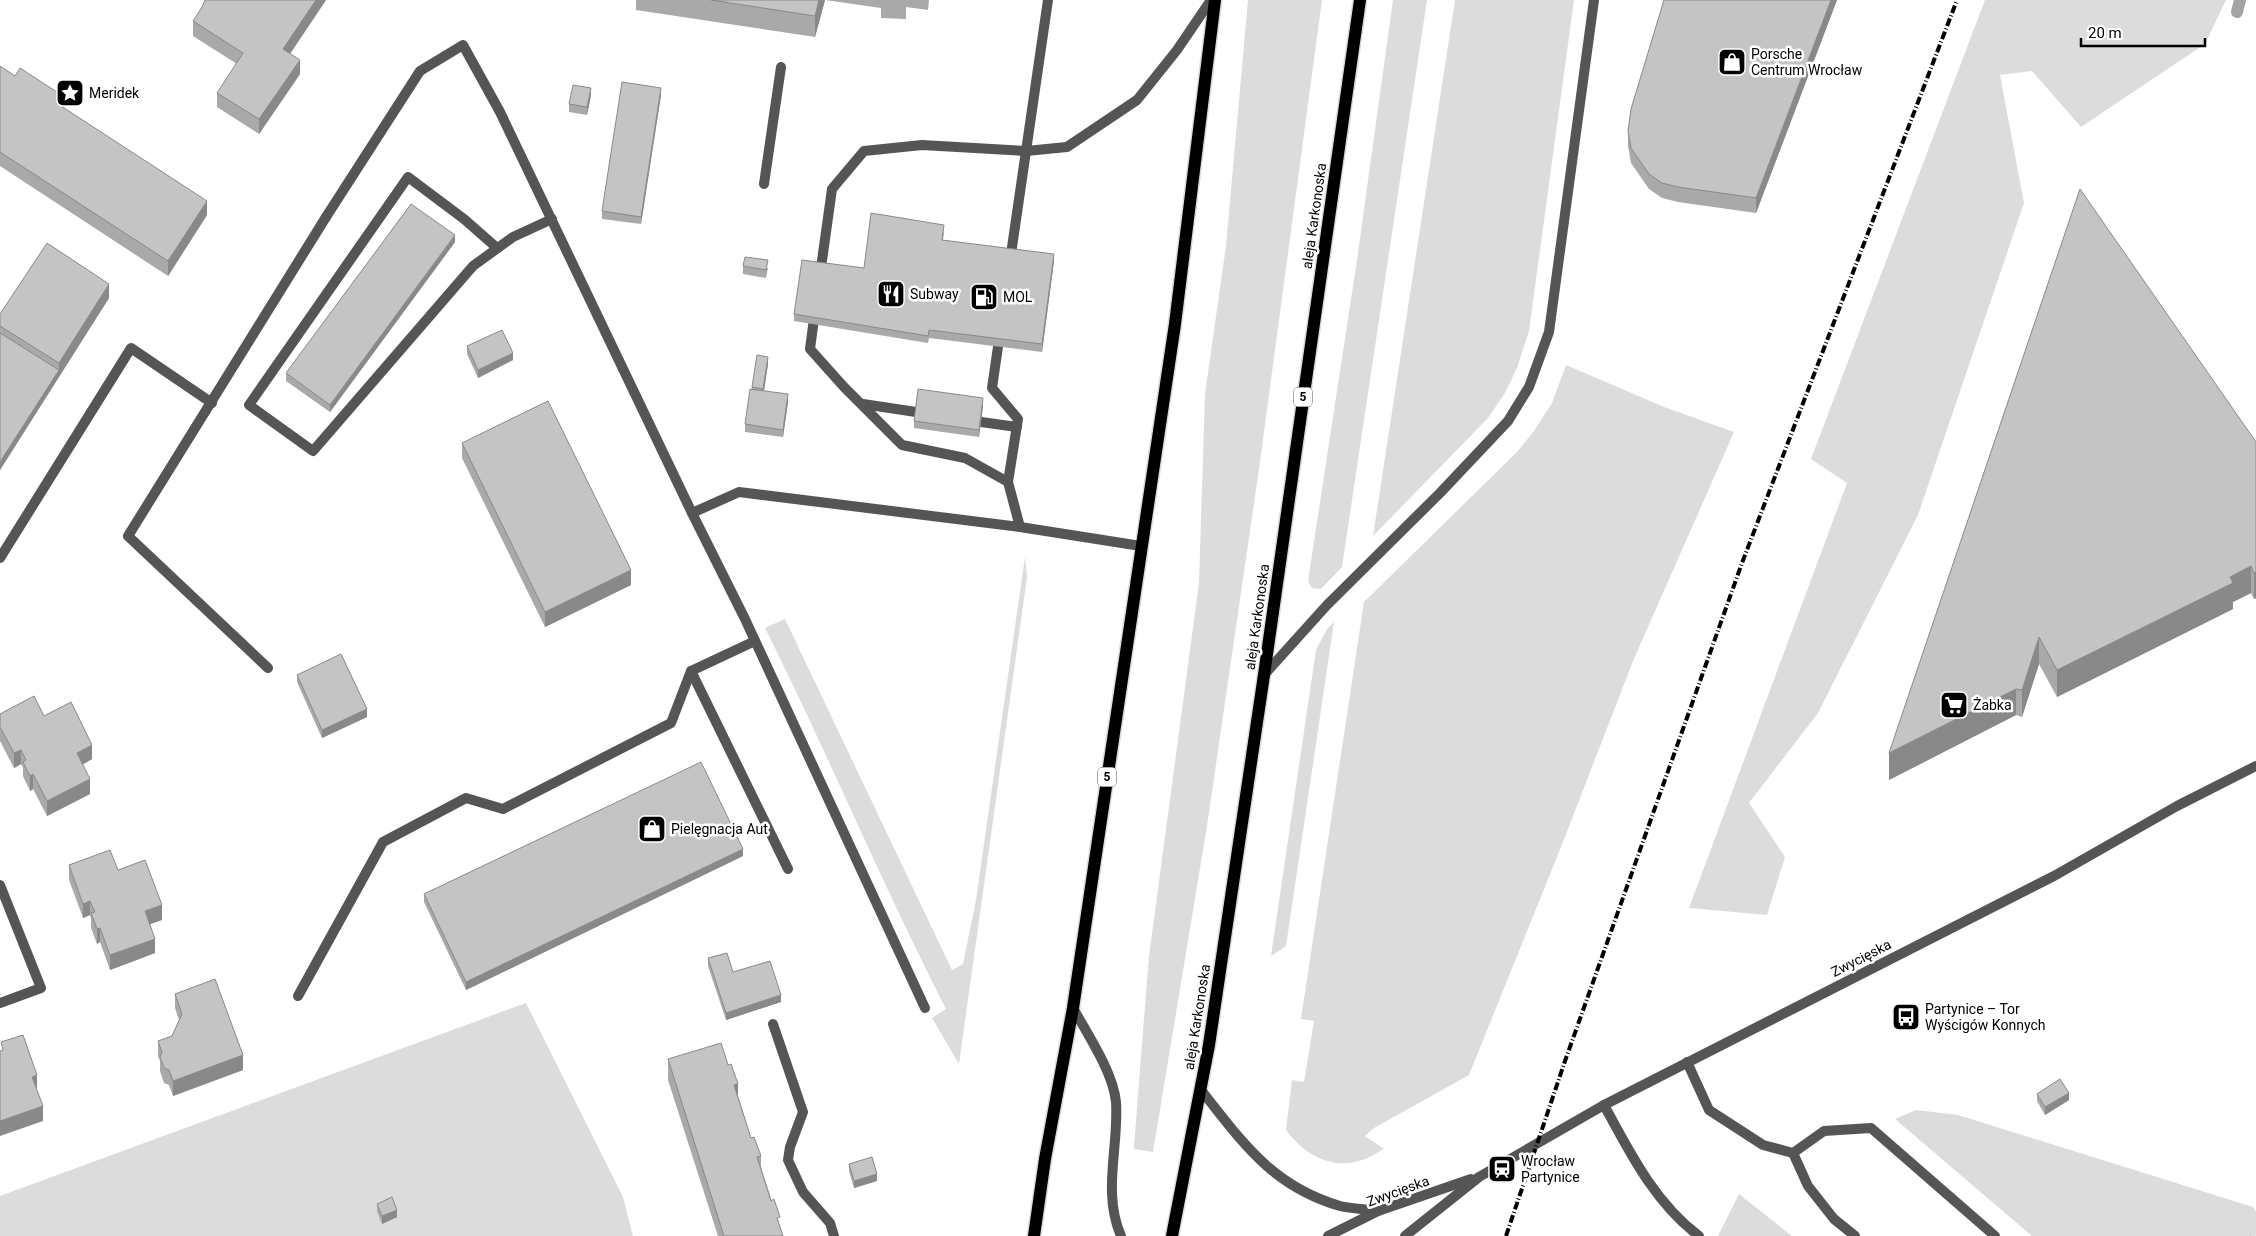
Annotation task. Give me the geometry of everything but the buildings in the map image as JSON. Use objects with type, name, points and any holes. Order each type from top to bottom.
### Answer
[{"type":"main road","name":"5","points":[[1034,1236],[1045,1159],[1073,1008],[1175,324],[1215,0]]},
{"type":"main road","name":"aleja Karkonoska","points":[[1172,1236],[1201,1090],[1264,676],[1360,0]]},
{"type":"street","points":[[1008,276],[1048,0]]},
{"type":"street","points":[[819,283],[832,189],[864,151],[922,144],[1026,151],[1068,147],[1137,100],[1176,50],[1211,0]]},
{"type":"street","points":[[1264,676],[1327,606],[1440,493],[1508,421],[1529,387],[1549,332],[1594,0]]},
{"type":"street","points":[[268,668],[128,536],[326,217],[420,71],[463,45],[500,112],[755,642],[925,1008]]},
{"type":"street","points":[[764,184],[782,67]]},
{"type":"street","points":[[497,248],[464,219],[408,177],[249,405],[313,451],[473,266],[513,237],[552,219]]},
{"type":"street","points":[[816,302],[810,349],[844,387],[902,445],[965,458],[1008,482]]},
{"type":"street","points":[[1001,322],[992,388],[1018,419],[1008,482],[1020,527]]},
{"type":"street","points":[[0,558],[131,348],[212,403]]},
{"type":"street","points":[[863,404],[916,412]]},
{"type":"street","points":[[981,422],[1017,427]]},
{"type":"street","points":[[692,513],[739,492],[1020,527],[1141,546]]},
{"type":"street","points":[[298,996],[383,842],[466,798],[504,809],[671,723],[691,671],[755,642]]},
{"type":"street","points":[[691,671],[788,869]]},
{"type":"street","name":"Zwycięska","points":[[1405,1236],[1479,1177],[1604,1105],[2054,876],[2177,806],[2256,766]]},
{"type":"street","points":[[0,885],[41,988],[0,1003]]},
{"type":"street","points":[[1073,1008],[1107,1072],[1116,1101],[1112,1205],[1122,1236]]},
{"type":"street","points":[[773,1024],[804,1112],[790,1147],[788,1160],[803,1192],[830,1223],[834,1236]]},
{"type":"street","points":[[1688,1062],[1709,1110],[1763,1145],[1793,1153]]},
{"type":"street","points":[[1201,1090],[1251,1152],[1290,1185],[1312,1196],[1342,1206],[1378,1211]]},
{"type":"street","points":[[1604,1105],[1632,1157],[1662,1201],[1687,1227],[1699,1236]]},
{"type":"street","points":[[1793,1153],[1824,1131],[1871,1128],[1996,1236]]},
{"type":"street","points":[[1793,1153],[1808,1186],[1834,1218],[1855,1236]]},
{"type":"street","name":"Zwycięska","points":[[1328,1236],[1378,1211],[1479,1177]]},
{"type":"shaded area","points":[[1248,0],[1322,0],[1259,469],[1207,826],[1153,1152],[1134,1149],[1149,956],[1199,583],[1205,394],[1226,246]]},
{"type":"shaded area","points":[[1393,0],[1427,0],[1342,567],[1321,589],[1312,588],[1308,581],[1357,260]]},
{"type":"shaded area","points":[[1455,0],[1574,0],[1529,331],[1517,368],[1505,393],[1488,418],[1373,536]]},
{"type":"shaded area","points":[[1985,0],[2226,0],[2205,44],[2081,127],[2032,71],[2000,75],[2024,203],[1918,515],[1818,713],[1749,803],[1785,857],[1767,915],[1689,908],[1847,483],[1811,459]]},
{"type":"shaded area","points":[[1566,365],[1664,407],[1734,432],[1633,661],[1563,842],[1469,1075],[1374,1128],[1365,1136],[1384,1149],[1359,1161],[1337,1163],[1327,1161],[1308,1152],[1286,1130],[1292,1080],[1304,1082],[1314,1021],[1301,1019],[1364,602],[1517,452],[1534,431],[1552,403]]},
{"type":"shaded area","points":[[1025,557],[1027,577],[959,1064],[932,1018],[946,1009],[922,962],[765,628],[785,619],[952,970],[963,964],[976,900]]},
{"type":"shaded area","points":[[1334,622],[1286,946],[1271,956],[1316,650],[1327,629]]},
{"type":"shaded area","points":[[526,1003],[623,1197],[633,1236],[0,1236],[0,1196]]},
{"type":"shaded area","points":[[1916,1110],[1958,1115],[2253,1207],[2256,1212],[2256,1234],[2255,1236],[2032,1236],[1895,1119]]},
{"type":"shaded area","points":[[1739,1194],[1792,1236],[1718,1236]]},
{"type":"waterway","points":[[2237,12],[2240,0]]},
{"type":"railway","points":[[1506,1236],[1565,1061],[1742,563],[1957,0]]},
{"type":"place","name":"Porsche Centrum Wrocław","points":[[1732,62]]},
{"type":"place","name":"Meridek","points":[[70,93]]},
{"type":"place","name":"Subway","points":[[891,294]]},
{"type":"place","name":"MOL","points":[[984,297]]},
{"type":"place","name":"Żabka","points":[[1954,705]]},
{"type":"place","name":"Pielęgnacja Aut","points":[[652,829]]},
{"type":"place","name":"Partynice – Tor Wyścigów Konnych","points":[[1906,1017]]},
{"type":"place","name":"Wrocław Partynice","points":[[1502,1169]]}]
